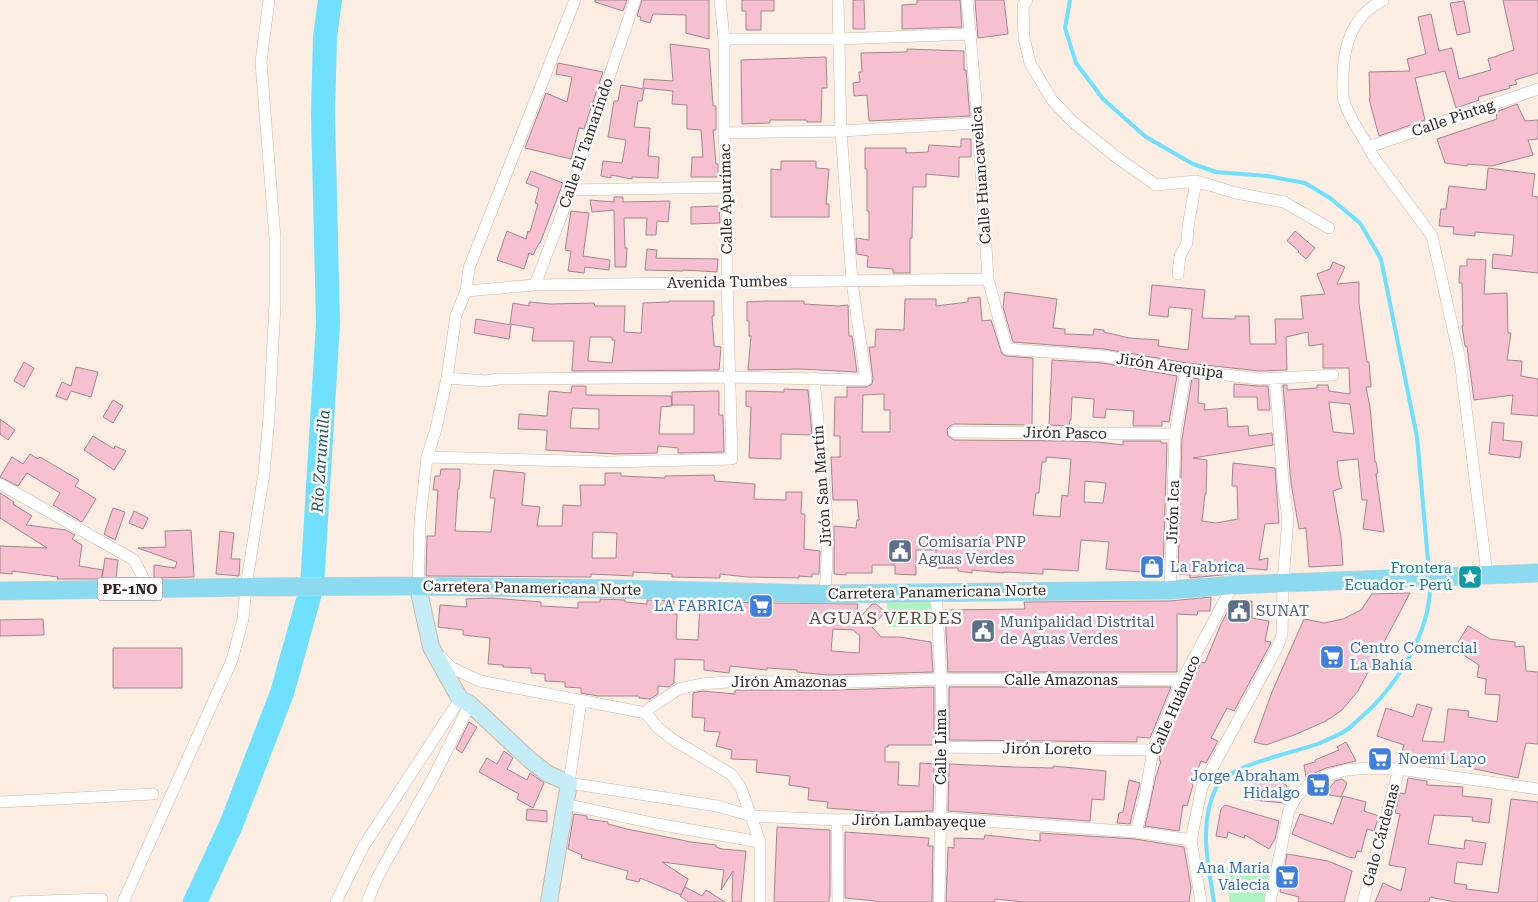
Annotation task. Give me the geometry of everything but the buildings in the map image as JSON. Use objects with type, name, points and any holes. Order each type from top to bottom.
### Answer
[{"type":"main road","name":"Carretera Panamericana Norte","points":[[0,591],[411,586],[825,594],[1170,590],[1233,584],[1538,573]]},
{"type":"street","points":[[123,902],[232,660],[253,587],[270,417],[275,304],[275,239],[261,62],[269,0]]},
{"type":"street","points":[[411,586],[428,457],[447,378],[456,315],[466,291],[469,268],[575,0]]},
{"type":"street","name":"Calle El Tamarindo","points":[[535,286],[635,0]]},
{"type":"street","name":"Calle Apurímac","points":[[428,457],[608,462],[732,459],[727,282],[727,187],[724,133],[724,39],[720,0]]},
{"type":"street","points":[[447,378],[486,381],[500,379],[730,377],[866,380],[852,282],[841,131],[838,0]]},
{"type":"street","name":"Calle Huancavelica","points":[[967,0],[978,123],[988,278],[1006,349]]},
{"type":"street","points":[[1026,0],[1023,6],[1024,38],[1030,63],[1052,100],[1073,122],[1115,156],[1156,184],[1196,181],[1236,193],[1284,202],[1329,228]]},
{"type":"street","points":[[1384,0],[1372,6],[1356,23],[1346,45],[1343,99],[1373,156],[1432,236],[1460,360],[1479,575]]},
{"type":"street","points":[[724,39],[839,39],[971,34]]},
{"type":"street","name":"Calle Pintag","points":[[1369,147],[1538,89]]},
{"type":"street","points":[[724,133],[841,131],[978,123]]},
{"type":"street","points":[[1178,274],[1180,256],[1187,243],[1196,181]]},
{"type":"street","points":[[570,190],[727,187]]},
{"type":"street","name":"Avenida Tumbes","points":[[466,291],[535,286],[727,282],[852,282],[988,278]]},
{"type":"street","name":"Jirón Arequipa","points":[[1006,349],[1103,356],[1186,370],[1260,379],[1333,375]]},
{"type":"street","name":"Jirón Ica","points":[[1170,590],[1175,434],[1186,370]]},
{"type":"street","name":"Jirón San Martín","points":[[814,378],[827,519],[825,594]]},
{"type":"street","points":[[1201,902],[1191,840],[1202,786],[1280,642],[1282,634],[1283,582],[1288,517],[1284,493],[1275,378]]},
{"type":"street","name":"Jirón Pasco","points":[[954,432],[1175,434]]},
{"type":"street","points":[[0,484],[134,560],[149,589]]},
{"type":"street","name":"Calle Huánuco","points":[[1136,832],[1145,796],[1153,750],[1182,680],[1233,584]]},
{"type":"street","name":"Jirón Lambayeque","points":[[411,586],[431,647],[465,701],[531,761],[548,774],[569,782],[717,806],[752,816],[836,820],[941,818],[1136,832],[1191,840]]},
{"type":"street","name":"Calle Lima","points":[[936,592],[941,680],[942,747],[940,902]]},
{"type":"street","points":[[431,647],[452,668],[480,681],[646,713],[658,728],[675,741],[731,774],[741,788],[760,842],[760,902]]},
{"type":"street","name":"Jirón Amazonas","points":[[646,713],[650,708],[679,689],[701,684],[743,680],[824,682],[941,680]]},
{"type":"street","name":"Calle Amazonas","points":[[941,680],[1182,680]]},
{"type":"street","points":[[336,902],[363,847],[465,701]]},
{"type":"street","points":[[367,902],[378,876],[433,778],[465,701]]},
{"type":"street","points":[[550,902],[581,701]]},
{"type":"street","name":"Jirón Loreto","points":[[942,747],[1153,750]]},
{"type":"street","points":[[1270,902],[1289,810],[1297,796],[1308,784],[1328,775],[1346,770],[1399,768],[1538,789]]},
{"type":"street","name":"Galo Cárdenas","points":[[1364,902],[1399,768]]},
{"type":"street","points":[[0,802],[153,794]]},
{"type":"street","points":[[565,804],[760,842]]},
{"type":"street","points":[[836,820],[838,902]]},
{"type":"street","points":[[15,902],[102,899]]},
{"type":"green space","points":[[887,598],[930,599],[932,627],[888,627]]},
{"type":"green space","points":[[1224,867],[1269,873],[1264,902],[1230,902]]},
{"type":"waterway","name":"Río Zarumilla","points":[[195,902],[231,825],[282,693],[312,586],[328,323],[323,113],[325,37],[330,0]]},
{"type":"waterway","points":[[1070,0],[1065,28],[1076,63],[1103,99],[1146,137],[1193,164],[1216,172],[1267,176],[1305,183],[1330,198],[1360,223],[1381,259],[1417,437],[1429,572]]},
{"type":"waterway","points":[[1214,902],[1207,858],[1206,829],[1211,800],[1217,786],[1224,778],[1234,772],[1264,760],[1320,743],[1345,731],[1373,706],[1398,675],[1418,638],[1425,619],[1430,581]]},
{"type":"place","name":"Comisaría PNP Aguas Verdes","points":[[900,551]]},
{"type":"place","name":"La Fabrica","points":[[1152,567]]},
{"type":"place","name":"Frontera Ecuador - Perú","points":[[1470,577]]},
{"type":"place","name":"LA FABRICA","points":[[761,606]]},
{"type":"place","name":"SUNAT","points":[[1239,611]]},
{"type":"place","name":"Munipalidad Distrital de Aguas Verdes","points":[[983,631]]},
{"type":"place","name":"Centro Comercial La Bahía","points":[[1332,657]]},
{"type":"place","name":"Noemí Lapo","points":[[1380,759]]},
{"type":"place","name":"Jorge Abraham Hidalgo","points":[[1318,785]]},
{"type":"place","name":"Ana María Valecia","points":[[1287,877]]},
{"type":"district","name":"AGUAS VERDES","points":[[886,618]]}]
